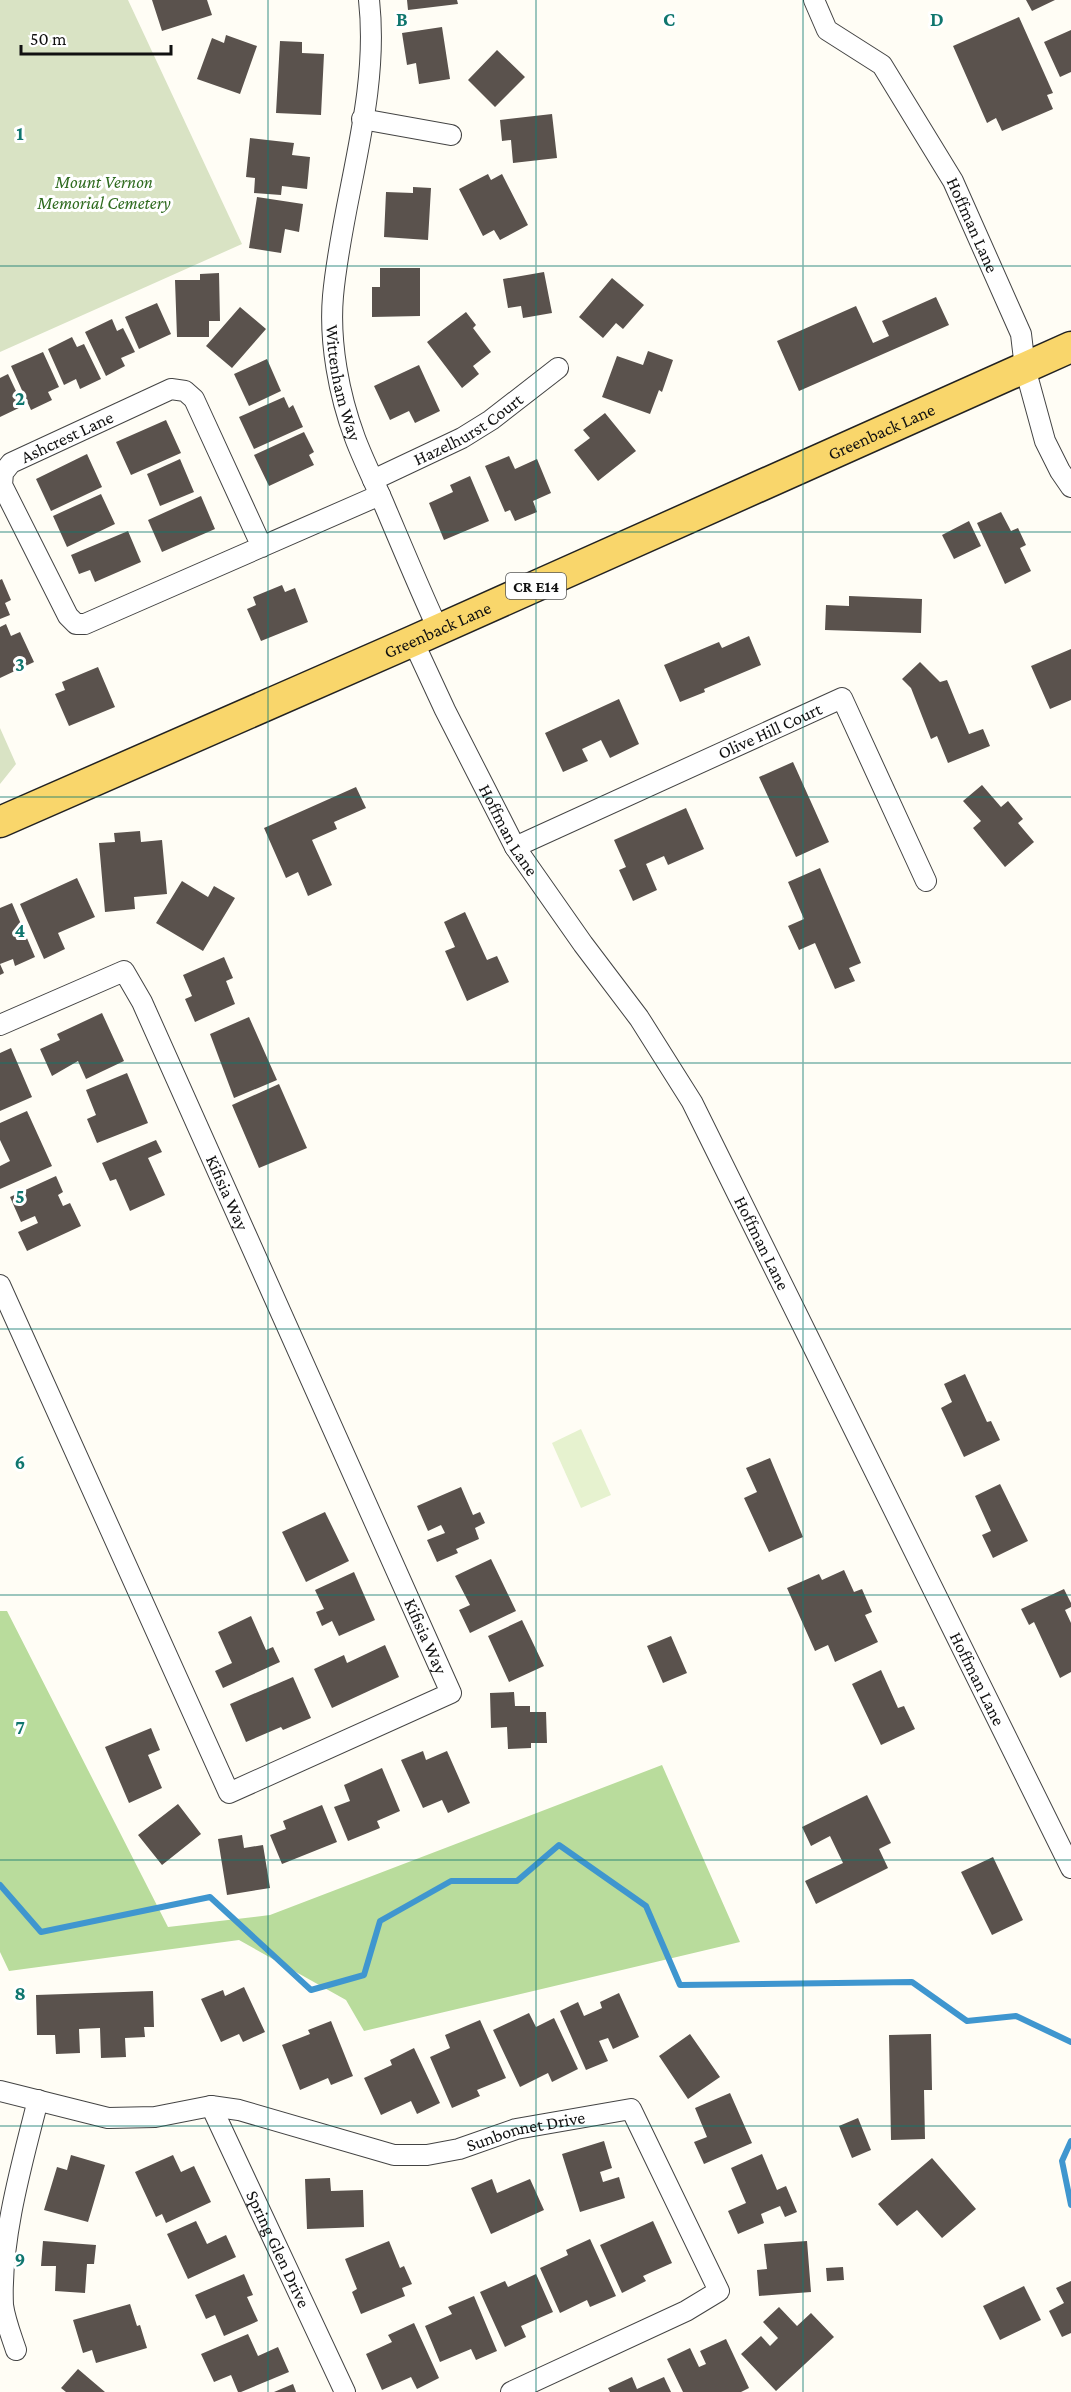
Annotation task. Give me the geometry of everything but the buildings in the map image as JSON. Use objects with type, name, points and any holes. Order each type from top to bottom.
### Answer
[{"type":"main road","name":"Greenback Lane","points":[[0,822],[1071,347]]},
{"type":"street","name":"Wittenham Way","points":[[369,0],[372,24],[371,68],[339,248],[333,299],[334,331],[342,394],[354,437],[376,488],[425,635]]},
{"type":"street","name":"Hoffman Lane","points":[[814,0],[827,30],[882,65],[953,181],[1021,334],[1025,368],[1045,441],[1071,487]]},
{"type":"street","points":[[362,119],[451,135]]},
{"type":"street","name":"Hazelhurst Court","points":[[376,488],[491,420],[558,368]]},
{"type":"street","name":"Ashcrest Lane","points":[[262,547],[194,399],[184,392],[171,389],[11,463],[3,473],[2,485],[68,616],[76,624],[85,624],[262,547],[376,488]]},
{"type":"street","name":"Hoffman Lane","points":[[425,635],[449,719],[514,848],[639,1018],[692,1102],[1071,1868]]},
{"type":"street","name":"Olive Hill Court","points":[[514,848],[842,698],[926,881]]},
{"type":"street","name":"Kifisia Way","points":[[0,1025],[124,971],[147,1013],[451,1693],[229,1793],[0,1285]]},
{"type":"street","name":"Sunbonnet Drive","points":[[0,2091],[108,2118],[155,2117],[211,2106],[239,2110],[394,2155],[427,2155],[459,2150],[516,2129],[631,2109],[719,2291],[686,2312],[511,2392]]},
{"type":"street","points":[[15,2350],[3,2307],[1,2268],[5,2236],[38,2100]]},
{"type":"street","name":"Spring Glen Drive","points":[[211,2106],[345,2392]]},
{"type":"green space","name":"Mount Vernon Memorial Cemetery","points":[[0,0],[128,0],[242,244],[0,352]]},
{"type":"green space","points":[[0,728],[16,764],[0,784]]},
{"type":"green space","points":[[581,1429],[611,1495],[581,1508],[552,1443]]},
{"type":"green space","points":[[0,1611],[7,1611],[168,1927],[270,1915],[662,1765],[740,1942],[364,2031],[346,2000],[239,1940],[9,1971],[0,1952]]},
{"type":"waterway","points":[[0,1885],[41,1932],[210,1897],[311,1990],[364,1975],[380,1921],[451,1881],[517,1881],[559,1845],[646,1906],[680,1985],[912,1982],[967,2021],[1016,2016],[1071,2042]]},
{"type":"waterway","points":[[1071,2141],[1062,2161],[1071,2205]]}]
